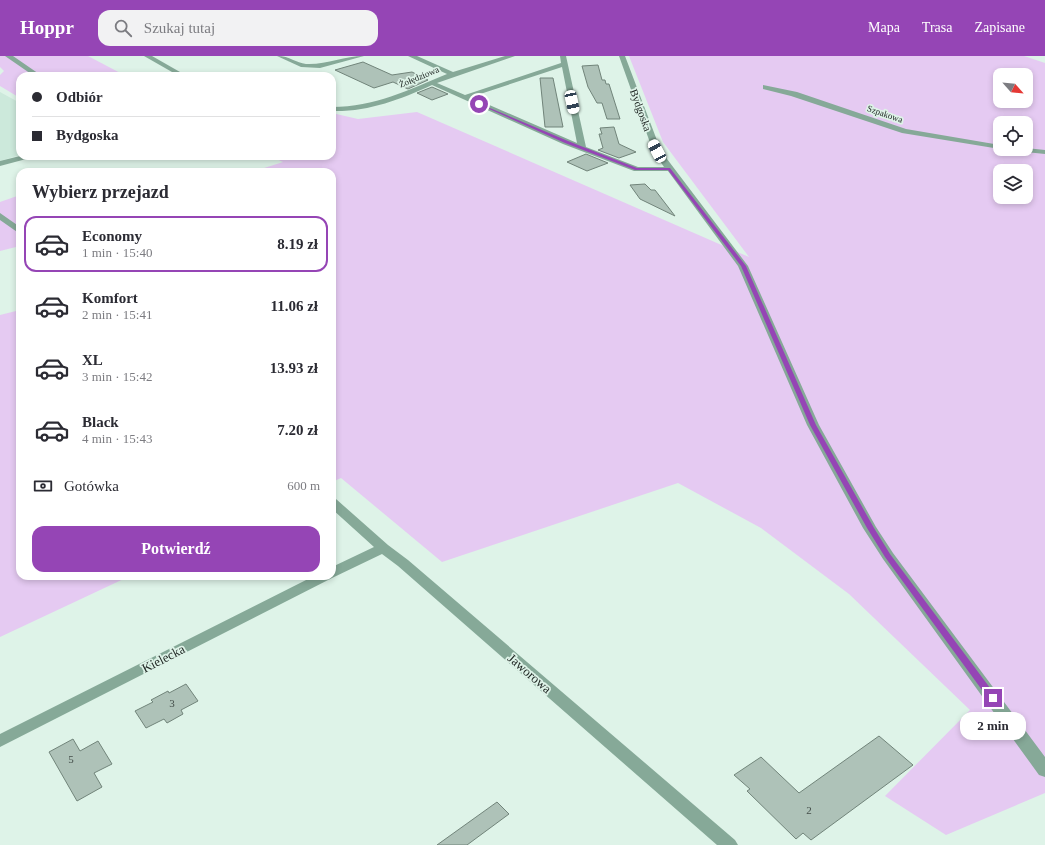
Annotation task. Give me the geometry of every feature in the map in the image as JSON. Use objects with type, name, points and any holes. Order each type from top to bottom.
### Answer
[{"type":"street","points":[[8,56],[33,72]]},
{"type":"street","points":[[147,56],[177,72]]},
{"type":"street","points":[[280,56],[303,66],[320,66],[361,56]]},
{"type":"street","points":[[411,56],[453,74]]},
{"type":"street","name":"Żołędziowa","points":[[336,109],[369,107],[453,74],[512,56]]},
{"type":"street","points":[[563,56],[582,148]]},
{"type":"street","name":"Bydgoska","points":[[622,56],[652,143],[669,168],[743,266],[813,425],[870,528],[888,556],[1045,770]]},
{"type":"street","points":[[465,97],[564,64]]},
{"type":"street","points":[[432,83],[582,148],[637,169],[669,168]]},
{"type":"street","name":"Szpakowa","points":[[766,87],[794,94],[905,131],[993,146]]},
{"type":"street","points":[[1033,151],[1045,152]]},
{"type":"street","points":[[0,164],[16,159]]},
{"type":"street","points":[[0,216],[16,228]]},
{"type":"street","name":"Jaworowa","points":[[336,506],[383,548],[403,563],[729,845]]},
{"type":"street","points":[[336,571],[383,548]]},
{"type":"street","name":"Kielecka","points":[[0,741],[318,580]]},
{"type":"shaded area","points":[[0,56],[88,56],[118,72],[16,72],[16,96],[0,86],[0,75],[4,71],[0,67]]},
{"type":"shaded area","points":[[629,56],[1024,56],[1045,63],[1045,793],[946,835],[885,796],[970,710],[849,594],[761,528],[678,483],[442,562],[341,478],[336,480],[336,168],[264,168],[283,162],[279,160],[336,160],[336,114],[358,119],[417,112],[749,257],[663,142]]},
{"type":"shaded area","points":[[0,92],[16,101],[16,156],[0,161]]},
{"type":"shaded area","points":[[16,196],[16,247],[0,251],[0,202]]},
{"type":"shaded area","points":[[16,311],[16,580],[121,580],[0,637],[0,315]]},
{"type":"building","points":[[363,62],[392,75],[412,72],[428,80],[408,89],[393,82],[374,88],[335,70]]},
{"type":"building","points":[[598,65],[602,80],[605,80],[606,84],[609,84],[620,119],[607,119],[602,103],[597,103],[588,87],[582,66]]},
{"type":"building","points":[[540,78],[553,78],[563,127],[545,127]]},
{"type":"building","points":[[432,87],[448,94],[432,100],[417,93]]},
{"type":"building","points":[[614,127],[619,144],[636,152],[619,158],[598,150],[603,148],[599,134],[602,134],[600,128]]},
{"type":"building","points":[[586,154],[608,163],[587,171],[567,162]]},
{"type":"building","points":[[645,184],[651,190],[655,190],[675,216],[640,199],[630,185]]},
{"type":"building","points":[[186,684],[198,701],[181,710],[183,714],[167,723],[164,719],[146,728],[135,711],[153,702],[151,700],[168,691],[169,693]]},
{"type":"building","points":[[879,736],[913,765],[811,840],[803,833],[796,839],[747,791],[750,789],[734,775],[761,757],[799,793]]},
{"type":"building","points":[[73,739],[80,751],[98,741],[112,764],[94,773],[102,787],[77,801],[49,752]]},
{"type":"building","points":[[497,802],[509,814],[467,845],[437,845]]},
{"type":"route","points":[[479,104],[566,142],[637,169],[650,170],[669,168],[743,266],[813,425],[870,528],[888,556],[993,698]]}]
